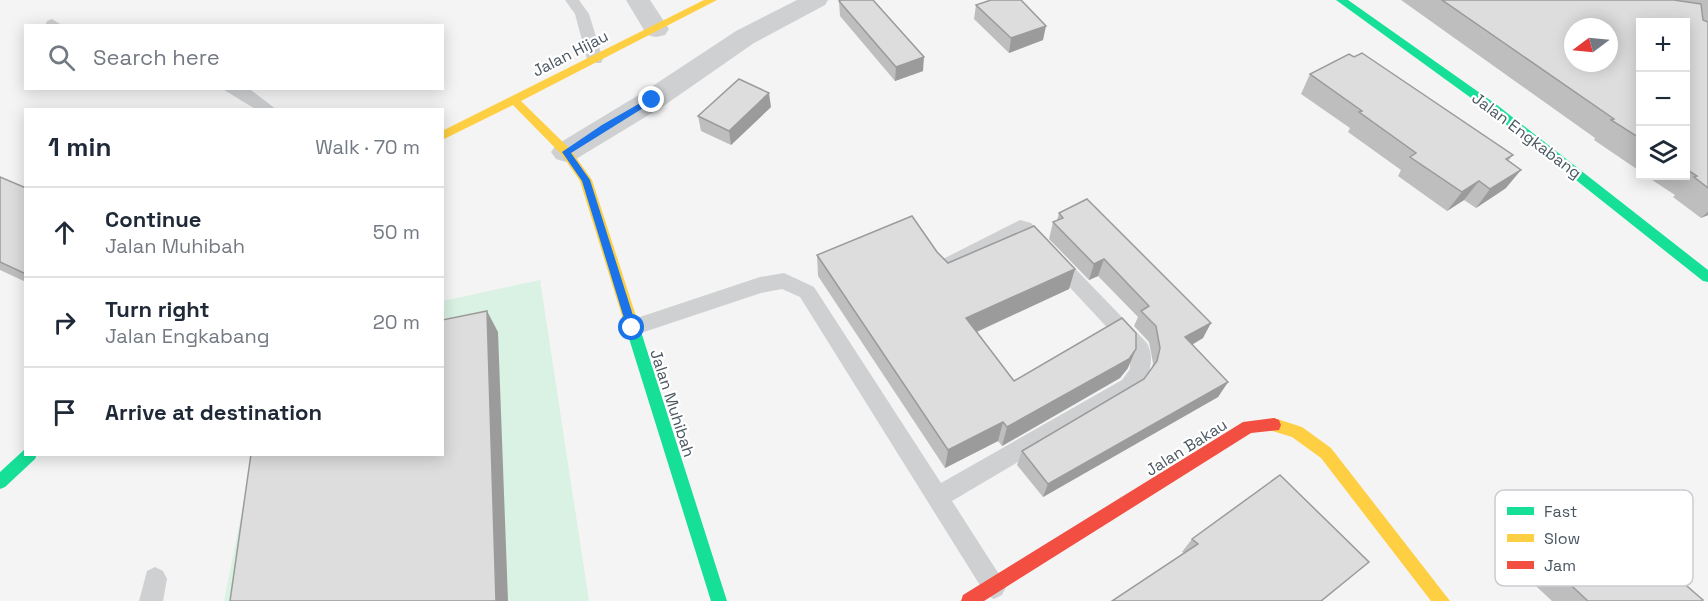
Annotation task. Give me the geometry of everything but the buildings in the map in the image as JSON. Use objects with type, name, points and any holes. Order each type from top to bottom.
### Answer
[{"type":"street","points":[[638,0],[656,28]]},
{"type":"street","name":"Jalan Hijau","points":[[444,135],[712,0]]},
{"type":"street","points":[[566,152],[652,100],[745,37],[816,0]]},
{"type":"street","name":"Jalan Engkabang","points":[[1341,0],[1493,108],[1708,277]]},
{"type":"street","name":"Jalan Muhibah","points":[[514,100],[566,152],[586,180],[719,601]]},
{"type":"street","name":"Jalan Bakau","points":[[969,601],[1248,427],[1270,424],[1297,432],[1326,453],[1442,601]]},
{"type":"street","points":[[0,482],[28,456]]},
{"type":"lane","points":[[572,0],[582,14],[595,59]]},
{"type":"lane","points":[[234,90],[267,108]]},
{"type":"lane","points":[[936,498],[1129,386],[1139,376],[1142,363],[1140,349],[1025,228],[1020,227],[944,267]]},
{"type":"lane","points":[[632,328],[760,285],[784,281],[807,292],[994,587]]},
{"type":"green space","points":[[540,280],[589,601],[224,601],[253,456],[444,456],[444,301]]},
{"type":"traffic: fast","points":[[1341,0],[1493,108],[1708,277]]},
{"type":"traffic: fast","points":[[629,316],[719,601]]},
{"type":"traffic: fast","points":[[0,482],[28,456]]},
{"type":"traffic: slow","points":[[444,135],[712,0]]},
{"type":"traffic: slow","points":[[514,100],[566,152],[586,180],[629,316]]},
{"type":"traffic: slow","points":[[1274,425],[1297,432],[1326,453],[1442,601]]},
{"type":"traffic: jam","points":[[969,601],[1248,427],[1274,425]]},
{"type":"route","points":[[632,328],[586,180],[566,152],[652,100]]}]
